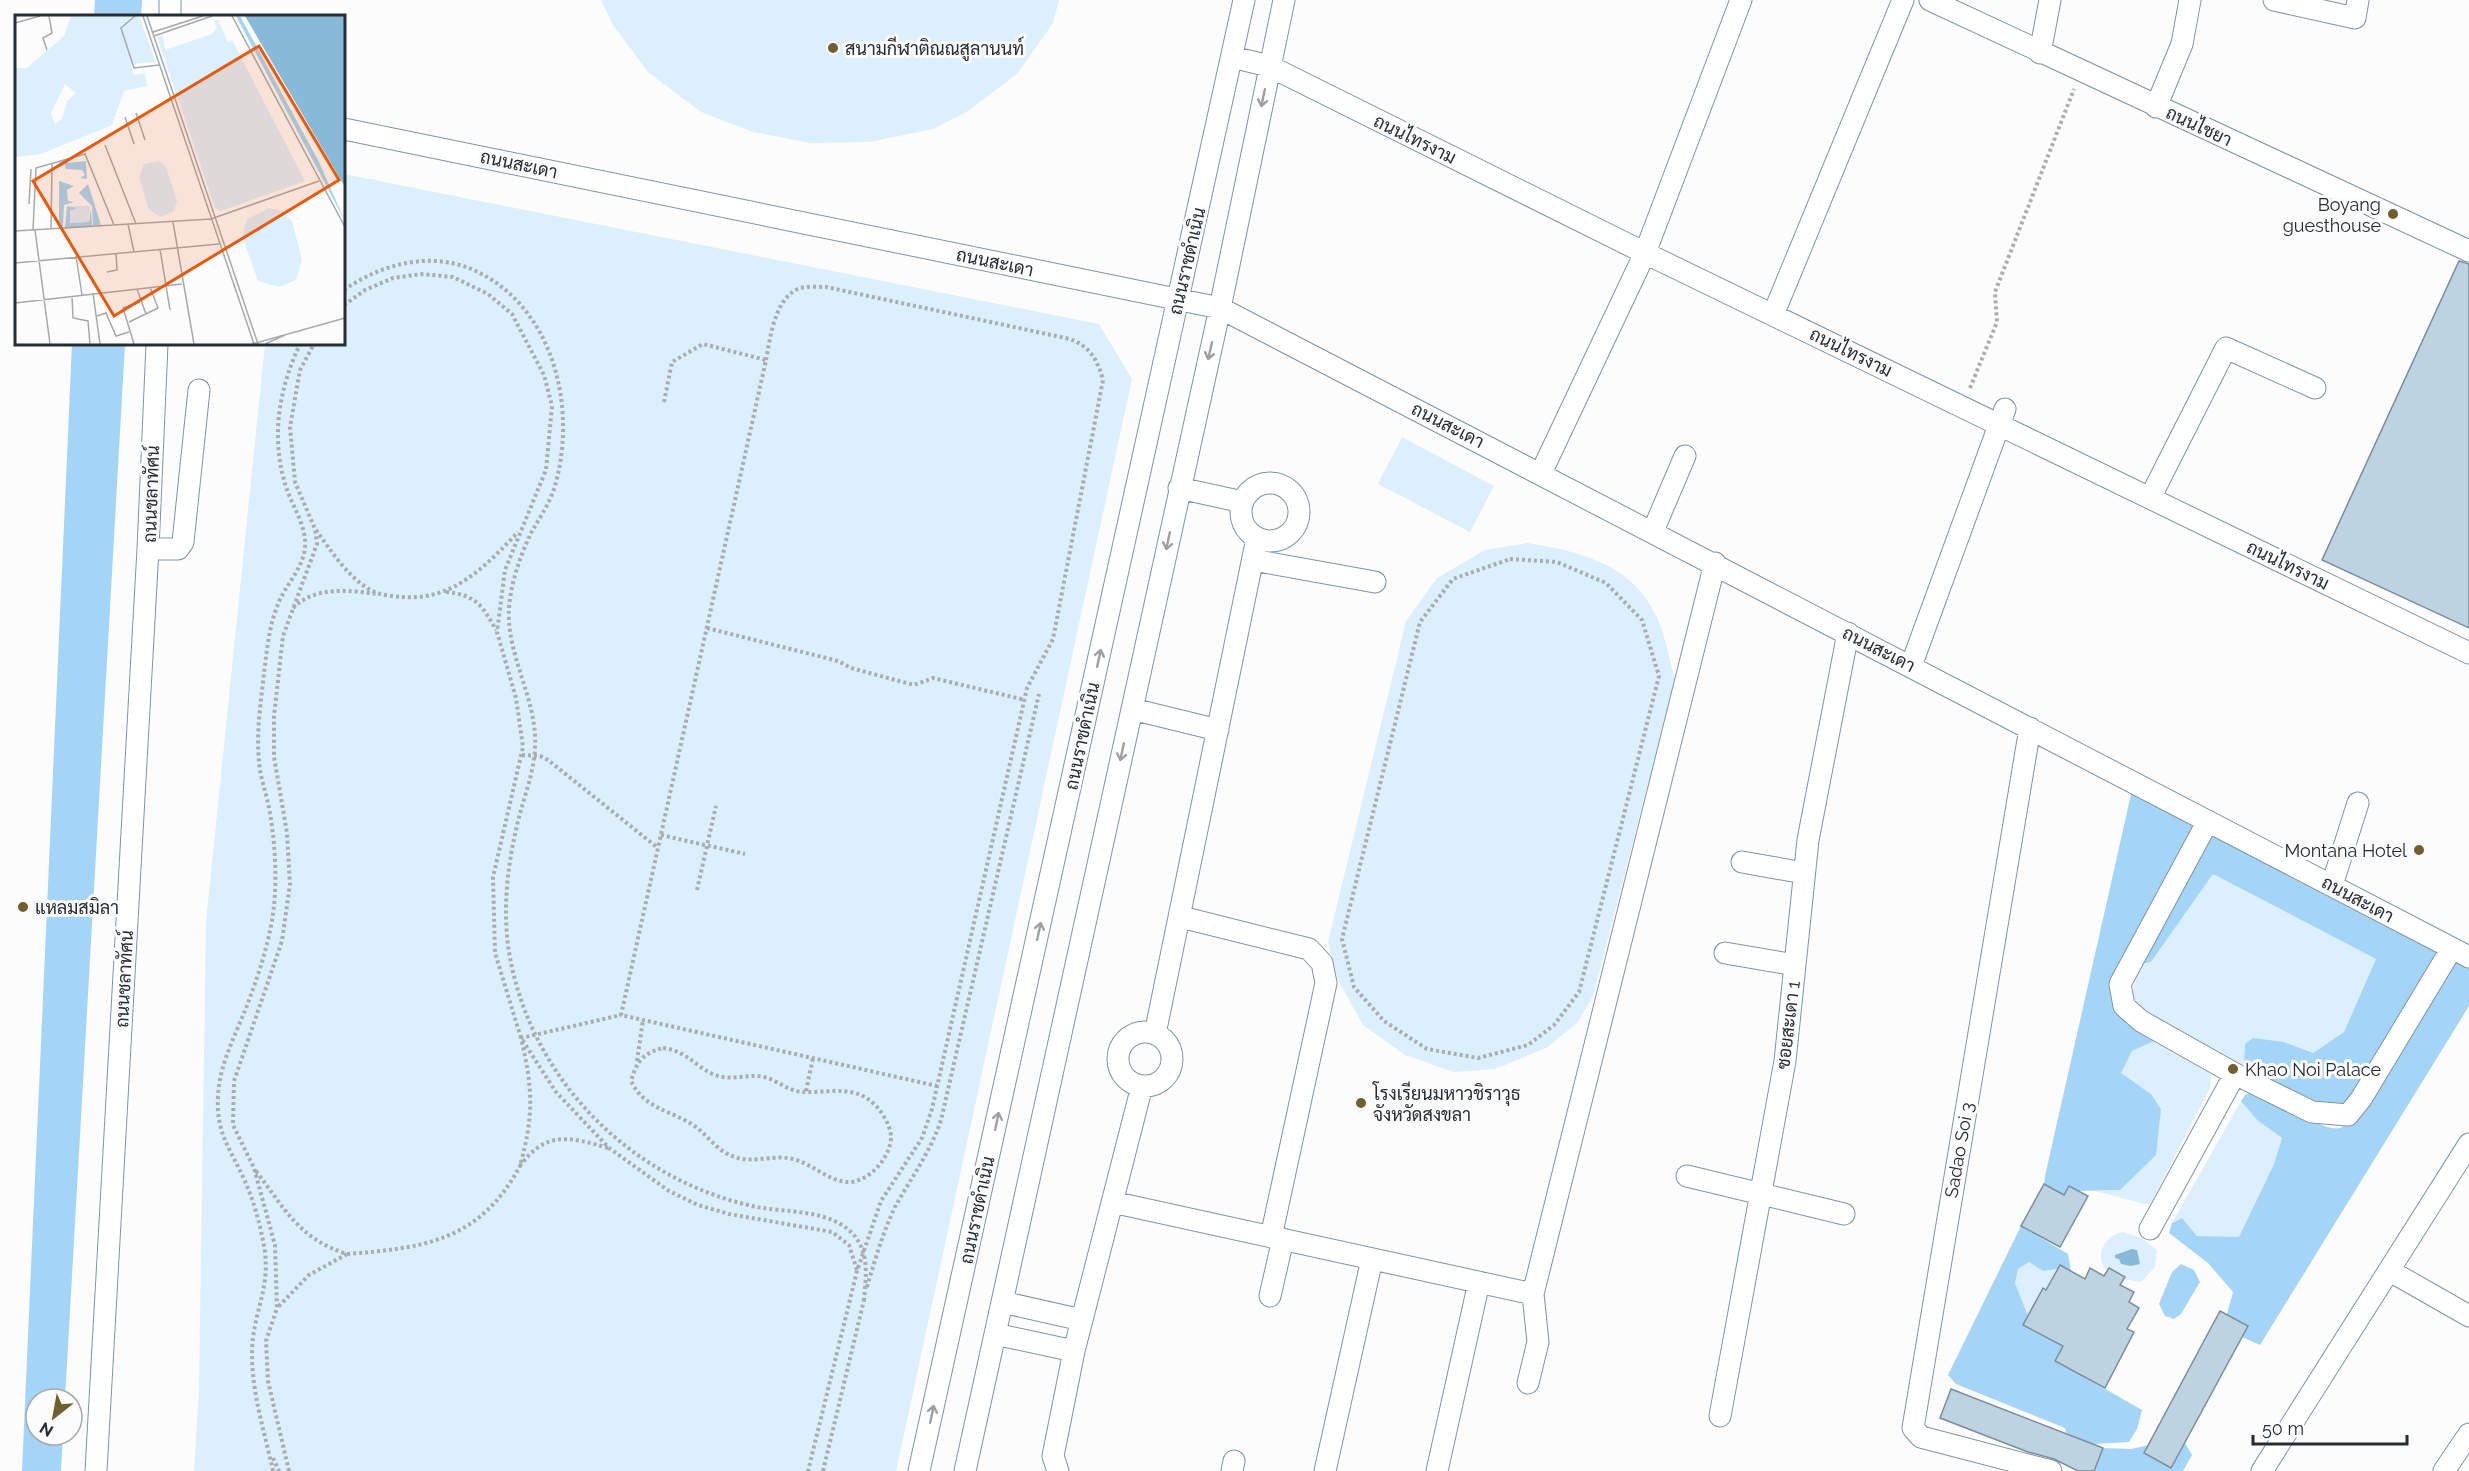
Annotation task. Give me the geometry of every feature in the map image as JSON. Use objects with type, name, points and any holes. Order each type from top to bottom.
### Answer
[{"type":"street","name":"ถนนราชดำเนิน","points":[[919,1471],[1244,0]]},
{"type":"street","points":[[965,1471],[1220,308],[1284,0]]},
{"type":"street","points":[[1541,473],[1645,253],[1741,0]]},
{"type":"street","points":[[1773,315],[1903,0]]},
{"type":"street","name":"ถนนไชยา","points":[[1930,0],[2469,251]]},
{"type":"street","points":[[2040,53],[2050,0]]},
{"type":"street","points":[[2156,107],[2182,44],[2190,0]]},
{"type":"street","points":[[2274,0],[2355,18],[2358,0]]},
{"type":"street","name":"ถนนไทรงาม","points":[[1232,57],[1269,66],[1645,253],[1962,406],[2002,417],[2150,498],[2469,653]]},
{"type":"street","name":"ถนนสะเดา","points":[[345,129],[1220,308],[2460,952]]},
{"type":"street","name":"ถนนชลาทัศน์","points":[[96,1471],[148,549],[157,345]]},
{"type":"street","points":[[2150,498],[2226,348],[2315,388]]},
{"type":"street","points":[[148,549],[178,549],[183,542],[199,390]]},
{"type":"street","points":[[1911,666],[2002,417]]},
{"type":"street","points":[[1653,531],[1685,456]]},
{"type":"street","points":[[1266,484],[1281,486],[1296,499],[1298,519],[1286,537],[1267,541],[1257,538],[1243,522],[1243,502],[1257,487],[1266,484]]},
{"type":"street","points":[[1179,488],[1243,502]]},
{"type":"street","points":[[1155,1034],[1181,917],[1257,538]]},
{"type":"street","points":[[1253,560],[1375,582]]},
{"type":"street","points":[[1528,1383],[1538,1342],[1533,1294],[1714,563]]},
{"type":"street","name":"ซอยสะเดา 1","points":[[1719,1416],[1785,1061],[1808,840],[1848,633]]},
{"type":"street","points":[[1131,709],[1218,730]]},
{"type":"street","name":"Sadao Soi 3","points":[[2030,728],[1913,1428],[1921,1437],[2051,1471]]},
{"type":"street","points":[[2332,885],[2358,804]]},
{"type":"street","points":[[2208,820],[2120,984],[2124,1006],[2141,1021],[2235,1074],[2312,1112],[2348,1115],[2460,952]]},
{"type":"street","points":[[1742,862],[1804,873]]},
{"type":"street","points":[[1181,917],[1309,950],[1322,963],[1326,984],[1277,1238],[1270,1296]]},
{"type":"street","points":[[1725,953],[1795,965]]},
{"type":"street","points":[[1141,1032],[1155,1034],[1169,1046],[1171,1065],[1159,1082],[1142,1086],[1125,1077],[1120,1068],[1120,1049],[1132,1035],[1141,1032]]},
{"type":"street","points":[[2150,1229],[2235,1074]]},
{"type":"street","points":[[1058,1471],[1053,1456],[1074,1352],[1142,1086]]},
{"type":"street","points":[[2262,1471],[2469,1144]]},
{"type":"street","points":[[1687,1176],[1844,1214]]},
{"type":"street","points":[[1112,1202],[1533,1294]]},
{"type":"street","points":[[1325,1471],[1372,1259]]},
{"type":"street","points":[[2390,1271],[2469,1316]]},
{"type":"street","points":[[1437,1471],[1479,1282]]},
{"type":"street","points":[[1002,1302],[1082,1320]]},
{"type":"street","points":[[995,1334],[1074,1352]]},
{"type":"street","points":[[2444,1471],[2469,1434]]},
{"type":"path","points":[[1962,406],[1997,322],[1995,292],[2081,72]]},
{"type":"path","points":[[345,289],[382,269],[420,261],[450,262],[473,270],[511,292],[532,318],[555,365],[562,398],[563,432],[559,469],[552,494],[521,556],[509,615],[514,648],[528,695],[536,750],[511,854],[506,904],[507,931],[517,987],[529,1025],[542,1052],[574,1096],[602,1125],[631,1149],[682,1182],[756,1207],[820,1216],[838,1222],[851,1232],[860,1244],[867,1267],[864,1300]]},
{"type":"path","points":[[345,304],[365,290],[393,278],[422,274],[453,277],[488,294],[512,314],[544,375],[552,406],[546,470],[535,502],[519,530],[505,570],[497,633]]},
{"type":"path","points":[[621,1015],[771,332],[778,313],[794,291],[808,286],[826,287],[1056,335],[1081,343],[1099,365],[1102,380],[1053,639],[1027,688],[937,1086],[922,1138],[881,1201],[857,1270],[808,1471]]},
{"type":"path","points":[[664,402],[672,362],[704,344],[766,360]]},
{"type":"path","points":[[273,1471],[252,1360],[253,1337],[266,1287],[265,1252],[256,1210],[244,1177],[228,1152],[219,1124],[218,1095],[224,1062],[265,948],[274,908],[276,868],[270,814],[259,761],[261,703],[268,639],[278,604],[299,569],[305,549],[305,535],[283,480],[279,443],[279,412],[283,386],[300,345]]},
{"type":"path","points":[[313,345],[300,370],[290,427],[295,482],[315,529],[317,544],[283,636],[273,716],[274,757],[287,833],[290,884],[282,941],[234,1081],[233,1125],[254,1168],[306,1236],[326,1247],[347,1254]]},
{"type":"path","points":[[315,529],[355,579],[370,590],[388,596]]},
{"type":"path","points":[[446,592],[489,563],[519,530]]},
{"type":"path","points":[[1510,559],[1557,562],[1606,583],[1642,620],[1659,676],[1579,992],[1554,1025],[1528,1045],[1478,1058],[1427,1049],[1384,1021],[1354,987],[1342,939],[1420,622],[1453,579],[1510,559]]},
{"type":"path","points":[[291,610],[304,598],[337,591],[416,598],[446,592],[465,594],[479,603],[497,633],[516,698],[524,747],[493,877],[495,953],[530,1074],[532,1109],[520,1166]]},
{"type":"path","points":[[707,628],[838,661],[851,668],[914,685],[933,678],[1025,700]]},
{"type":"path","points":[[823,1471],[877,1251],[894,1210],[935,1138],[941,1120],[1039,694]]},
{"type":"path","points":[[522,755],[540,756],[548,760],[658,848]]},
{"type":"path","points":[[697,890],[716,806]]},
{"type":"path","points":[[661,835],[745,854]]},
{"type":"path","points":[[521,1038],[621,1015],[937,1086]]},
{"type":"path","points":[[637,1062],[648,1052],[663,1048],[678,1050],[714,1075],[764,1077],[799,1092],[848,1092],[868,1099],[880,1111],[891,1137],[881,1165],[853,1182],[837,1180],[791,1158],[750,1160],[733,1157],[716,1147],[694,1125],[662,1112],[637,1092],[631,1081],[637,1062],[643,1020]]},
{"type":"path","points":[[521,1038],[556,1092],[609,1148],[669,1191],[698,1205],[729,1214],[832,1232],[849,1245],[857,1270]]},
{"type":"path","points":[[806,1092],[813,1058]]},
{"type":"path","points":[[277,1308],[309,1275],[347,1254],[401,1249],[442,1239],[488,1212],[508,1189],[520,1166],[540,1144],[558,1139],[579,1140],[609,1148]]},
{"type":"path","points":[[254,1168],[274,1245],[277,1308],[266,1341],[268,1371],[289,1471]]},
{"type":"path","points":[[269,1450],[279,1471]]},
{"type":"shaded area","points":[[95,0],[142,0],[141,15],[94,15]]},
{"type":"shaded area","name":"สนามกีฬาติณณสูลานนท์","points":[[601,0],[1059,0],[1053,23],[1017,74],[968,111],[933,129],[869,142],[810,143],[753,132],[701,112],[648,72],[613,25]]},
{"type":"shaded area","points":[[345,174],[1099,324],[1132,379],[896,1471],[194,1471],[199,1388],[206,922],[265,345],[345,345]]},
{"type":"shaded area","points":[[72,345],[125,345],[66,1387],[26,1387]]},
{"type":"shaded area","points":[[1402,437],[1494,486],[1470,532],[1378,484]]},
{"type":"shaded area","points":[[1528,543],[1591,558],[1625,577],[1640,591],[1652,608],[1662,630],[1675,679],[1593,996],[1578,1022],[1548,1047],[1495,1069],[1454,1072],[1405,1055],[1363,1025],[1338,980],[1328,942],[1406,621],[1437,578],[1485,550]]},
{"type":"shaded area","points":[[2132,790],[2198,822],[2119,1013],[2154,1041],[2132,1051],[2121,1073],[2151,1094],[2161,1109],[2156,1155],[2120,1190],[2078,1191],[2064,1195],[2044,1184],[2045,1176]]},
{"type":"shaded area","points":[[2211,829],[2437,941],[2436,957],[2355,1095],[2338,1109],[2317,1106],[2251,1071],[2244,1061],[2245,1044],[2253,1038],[2284,1042],[2313,1053],[2344,1032],[2376,959],[2213,874],[2151,962],[2141,964]]},
{"type":"shaded area","points":[[2213,874],[2376,959],[2344,1032],[2313,1053],[2284,1042],[2245,1044],[2244,1061],[2251,1071],[2140,1008],[2131,994],[2141,964],[2151,962]]},
{"type":"shaded area","points":[[2460,953],[2469,957],[2469,1006],[2260,1345],[2242,1337],[2248,1326],[2227,1314],[2233,1292],[2208,1263],[2169,1233],[2172,1223],[2182,1218],[2197,1236],[2239,1237],[2274,1164],[2282,1138],[2257,1120],[2241,1101],[2245,1095],[2252,1092],[2323,1125],[2340,1128],[2347,1124],[2356,1117]]},
{"type":"shaded area","points":[[2154,1041],[2205,1068],[2211,1076],[2210,1088],[2150,1204],[2145,1204],[2095,1191],[2120,1190],[2151,1094],[2120,1073],[2132,1051]]},
{"type":"shaded area","points":[[2241,1101],[2257,1120],[2282,1138],[2274,1164],[2239,1238],[2197,1236],[2182,1218],[2172,1223]]},
{"type":"shaded area","points":[[2021,1226],[2068,1254],[2071,1271],[2068,1275],[2057,1269],[2043,1271],[2029,1262],[2018,1269],[2015,1283],[2028,1316],[2023,1325],[2063,1346],[2056,1361],[2142,1410],[2137,1429],[2129,1442],[2094,1444],[2067,1434],[2065,1428],[1956,1384],[1948,1375]]},
{"type":"shaded area","points":[[2123,1232],[2143,1239],[2157,1250],[2155,1267],[2141,1282],[2124,1279],[2125,1277],[2109,1268],[2107,1271],[2103,1265],[2101,1253],[2106,1242]]},
{"type":"shaded area","points":[[2132,1249],[2137,1250],[2140,1264],[2131,1266],[2121,1264],[2119,1259],[2115,1258],[2115,1255]]},
{"type":"shaded area","points":[[2029,1262],[2043,1271],[2057,1269],[2046,1290],[2042,1288],[2028,1316],[2015,1283],[2018,1269]]},
{"type":"shaded area","points":[[2181,1264],[2194,1270],[2200,1282],[2181,1314],[2174,1319],[2165,1316],[2159,1304],[2172,1272]]},
{"type":"shaded area","points":[[24,1426],[24,1447],[62,1447],[61,1471],[22,1471]]},
{"type":"shaded area","points":[[2185,1443],[2192,1455],[2183,1471],[2094,1471],[2103,1448],[2131,1449],[2149,1445],[2144,1453],[2171,1468]]},
{"type":"building","points":[[2459,261],[2469,264],[2469,628],[2322,560]]},
{"type":"building","points":[[2044,1184],[2064,1195],[2069,1186],[2088,1196],[2060,1247],[2021,1226]]},
{"type":"building","points":[[2060,1265],[2085,1279],[2090,1268],[2104,1276],[2109,1268],[2125,1277],[2120,1285],[2134,1292],[2129,1302],[2139,1308],[2127,1329],[2134,1332],[2105,1388],[2055,1361],[2063,1346],[2023,1325],[2043,1288],[2046,1290]]},
{"type":"building","points":[[2220,1311],[2248,1326],[2171,1468],[2144,1453]]},
{"type":"building","points":[[1951,1389],[2103,1448],[2094,1471],[2078,1471],[2054,1459],[2028,1452],[1940,1418]]},
{"type":"place","name":"สนามกีฬาติณณสูลานนท์","points":[[833,48]]},
{"type":"place","name":"Boyang guesthouse","points":[[2393,214]]},
{"type":"place","name":"Montana Hotel","points":[[2419,850]]},
{"type":"place","name":"แหลมสมิลา","points":[[23,907]]},
{"type":"place","name":"Khao Noi Palace","points":[[2233,1069]]},
{"type":"place","name":"โรงเรียนมหาวชิราวุธ จังหวัดสงขลา","points":[[1361,1103]]}]
